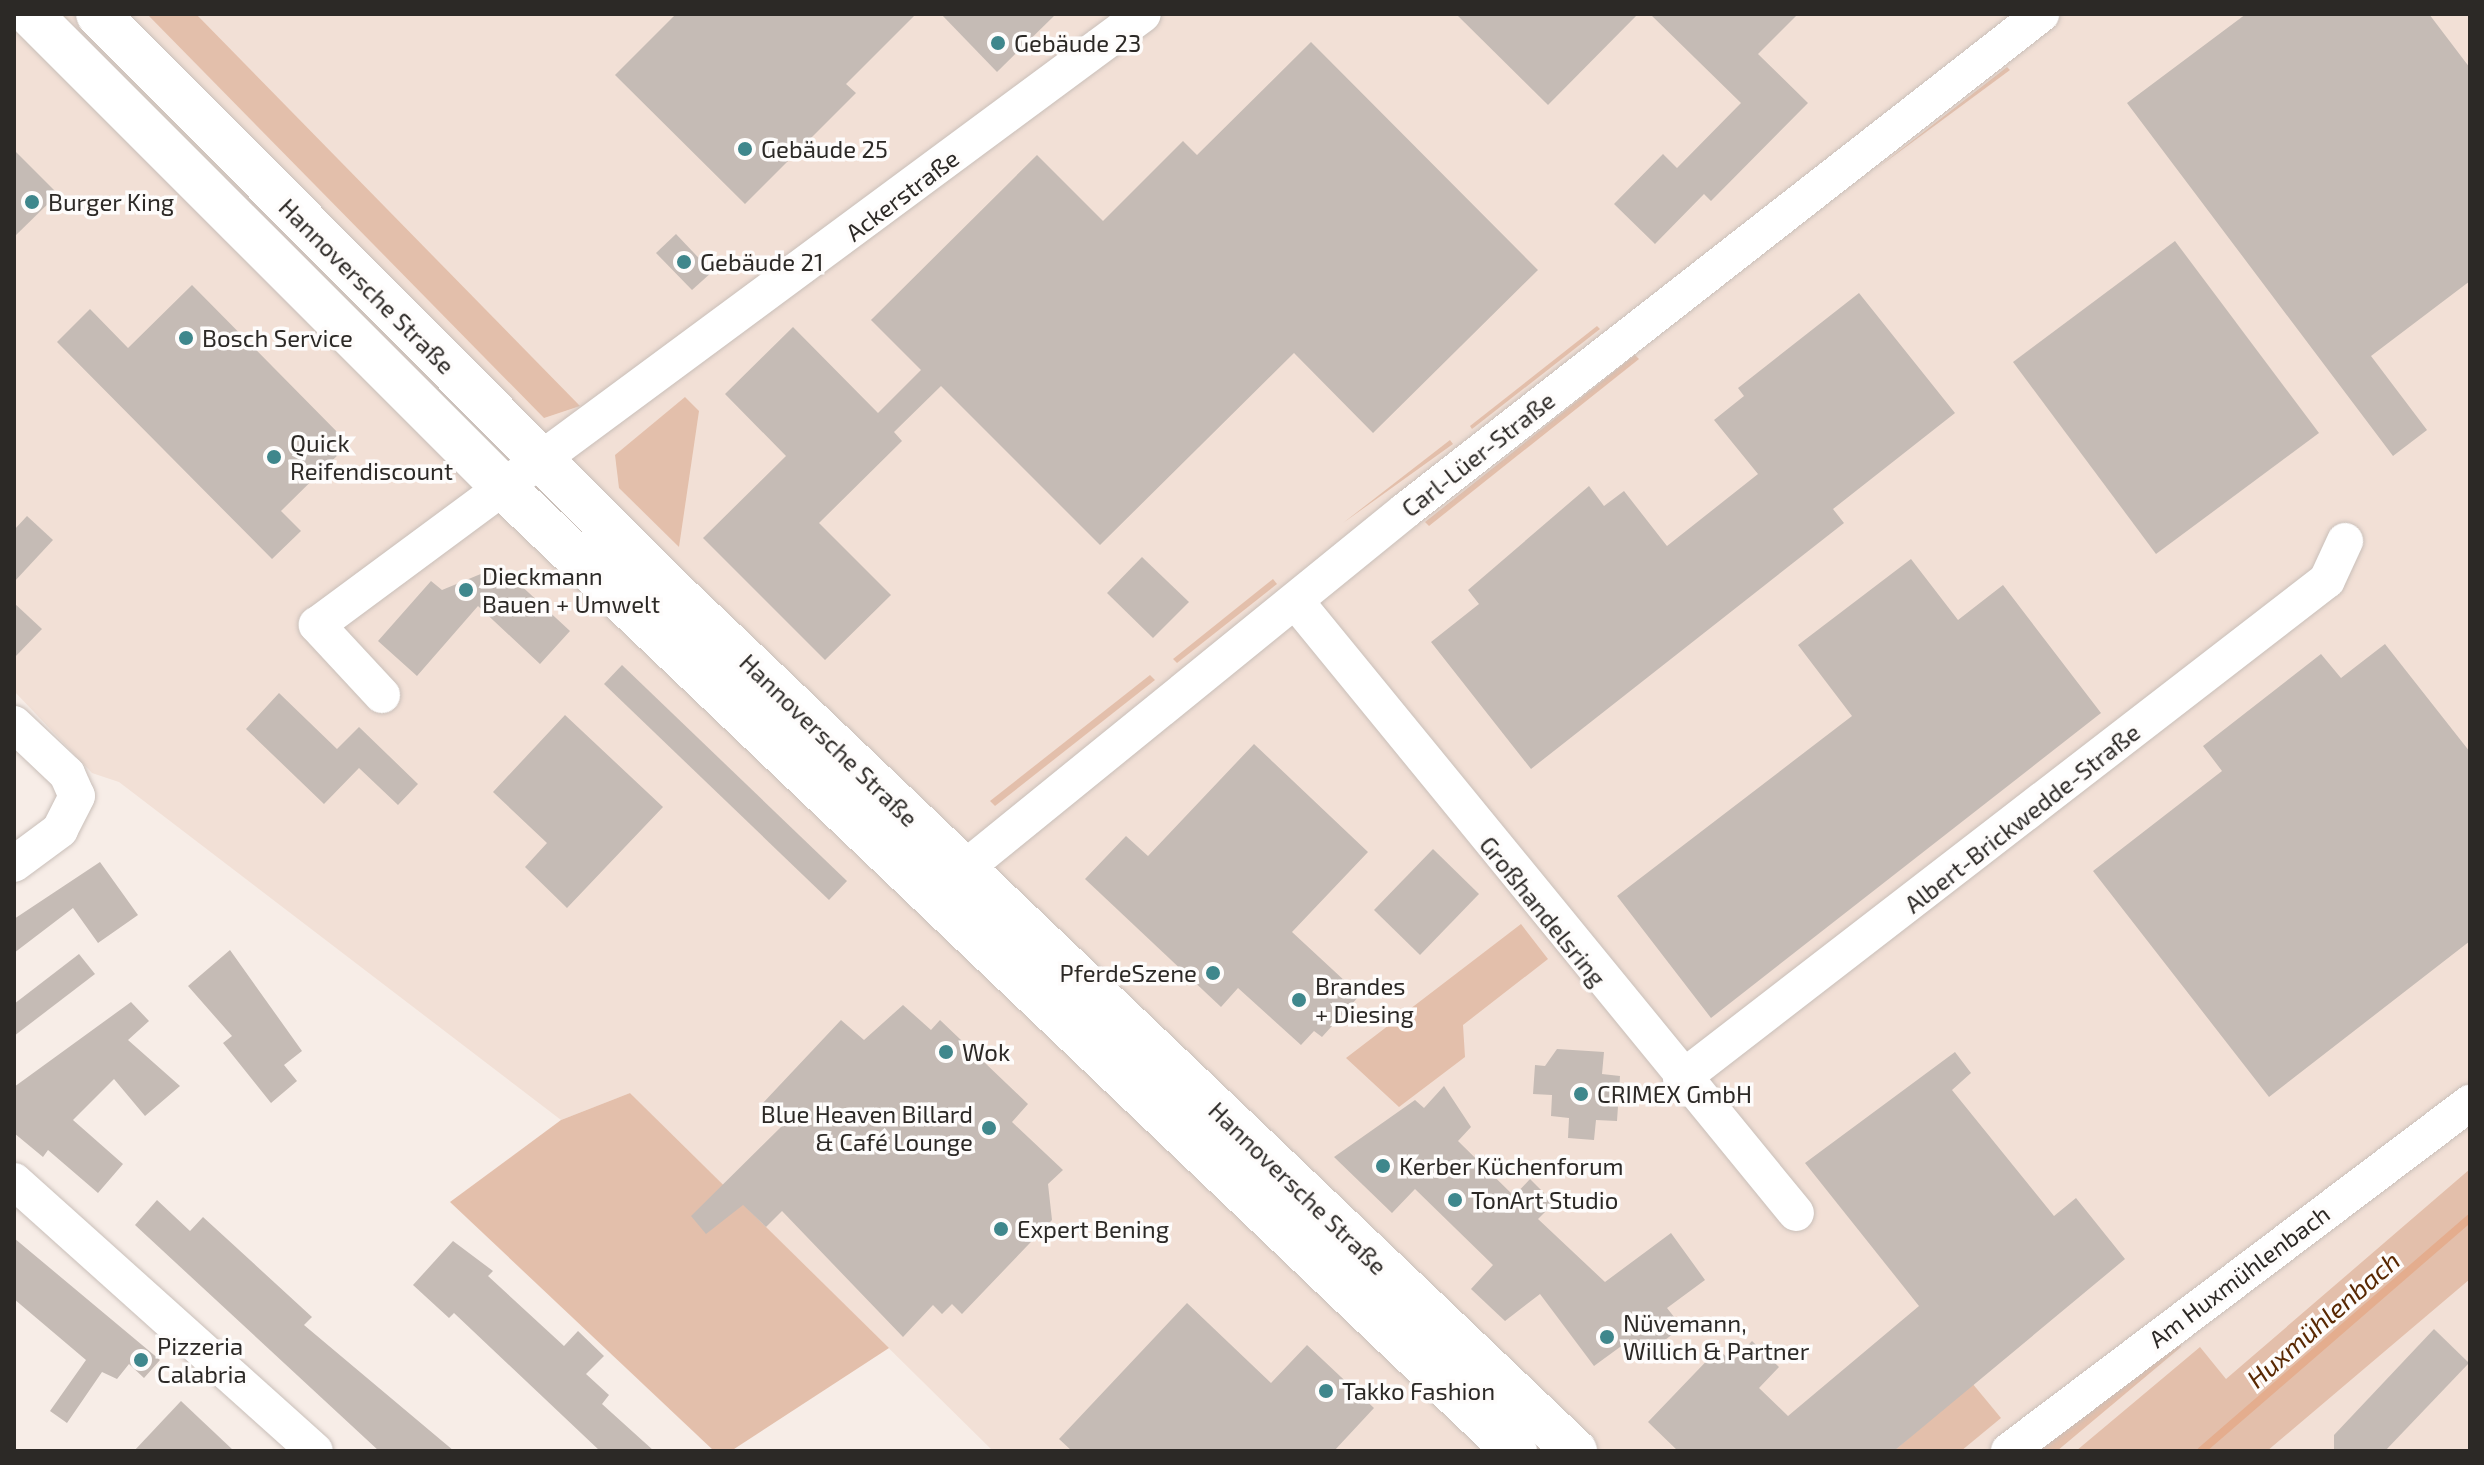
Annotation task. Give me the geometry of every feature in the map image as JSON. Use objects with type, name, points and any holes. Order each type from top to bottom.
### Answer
[{"type":"main road","name":"Hannoversche Straße","points":[[30,14],[505,489],[1515,1451]]},
{"type":"main road","name":"Hannoversche Straße","points":[[98,14],[542,464],[1575,1451]]},
{"type":"street","name":"Ackerstraße","points":[[505,489],[1143,14]]},
{"type":"street","name":"Carl-Lüer-Straße","points":[[964,869],[2041,14]]},
{"type":"street","points":[[382,695],[317,625],[505,489]]},
{"type":"street","name":"Albert-Brickwedde-Straße","points":[[1681,1079],[2327,580],[2345,541]]},
{"type":"street","name":"Großhandelsring","points":[[1297,603],[1681,1079],[1796,1213]]},
{"type":"street","points":[[14,724],[67,774],[77,796],[60,830],[14,864]]},
{"type":"street","points":[[911,876],[964,869]]},
{"type":"street","name":"Am Huxmühlenbach","points":[[2009,1451],[2470,1103]]},
{"type":"street","points":[[14,1181],[315,1451]]},
{"type":"shaded area","points":[[14,14],[2470,14],[2470,1451],[993,1451],[630,1093],[561,1120],[119,782],[92,773],[14,691]]},
{"type":"shaded area","points":[[147,14],[196,14],[580,406],[544,418]]},
{"type":"shaded area","points":[[2007,67],[2010,70],[1876,169]]},
{"type":"shaded area","points":[[1597,326],[1600,329],[1472,429],[1470,426]]},
{"type":"shaded area","points":[[1635,355],[1639,359],[1429,526],[1425,522]]},
{"type":"shaded area","points":[[685,397],[699,411],[679,547],[619,488],[615,455]]},
{"type":"shaded area","points":[[1450,440],[1453,444],[1343,523]]},
{"type":"shaded area","points":[[1273,579],[1277,584],[1177,663],[1173,659]]},
{"type":"shaded area","points":[[1150,675],[1155,680],[995,806],[990,801]]},
{"type":"shaded area","points":[[1521,924],[1548,959],[1463,1025],[1465,1057],[1399,1107],[1346,1058]]},
{"type":"shaded area","points":[[630,1093],[889,1348],[731,1451],[714,1451],[450,1202],[561,1120]]},
{"type":"shaded area","points":[[2470,1169],[2470,1279],[2267,1451],[2076,1451],[2200,1347],[2226,1379]]},
{"type":"shaded area","points":[[2179,1341],[2181,1347],[2057,1451],[2038,1451]]},
{"type":"shaded area","points":[[1972,1383],[2001,1418],[1961,1451],[1894,1451]]},
{"type":"building","name":"Gebäude 25","points":[[676,14],[916,14],[846,84],[856,93],[745,204],[615,75]]},
{"type":"building","name":"Gebäude 23","points":[[941,14],[1056,14],[997,72]]},
{"type":"building","points":[[1456,14],[1638,14],[1548,105]]},
{"type":"building","points":[[1650,14],[1798,14],[1758,54],[1808,103],[1711,201],[1704,194],[1655,244],[1614,204],[1663,154],[1677,168],[1741,103]]},
{"type":"building","points":[[2246,14],[2429,14],[2470,68],[2470,281],[2371,356],[2427,430],[2393,456],[2127,103]]},
{"type":"building","points":[[1311,42],[1538,270],[1373,433],[1294,353],[1100,545],[941,386],[894,432],[902,441],[819,523],[891,595],[825,660],[703,538],[786,456],[725,394],[793,327],[878,413],[921,370],[871,320],[1037,155],[1103,221],[1183,141],[1197,155]]},
{"type":"building","name":"Burger King","points":[[14,150],[58,194],[14,237]]},
{"type":"building","name":"Gebäude 21","points":[[676,234],[712,272],[692,290],[656,253]]},
{"type":"building","points":[[2175,241],[2319,433],[2156,554],[2013,362]]},
{"type":"building","points":[[192,285],[349,444],[281,511],[301,531],[272,559],[57,342],[90,309],[128,348]]},
{"type":"building","points":[[1859,293],[1955,413],[1833,509],[1844,523],[1531,769],[1431,642],[1479,604],[1468,590],[1589,486],[1604,506],[1624,491],[1667,546],[1758,474],[1714,420],[1744,396],[1738,388]]},
{"type":"building","points":[[27,516],[53,540],[14,582],[14,530]]},
{"type":"building","points":[[1142,557],[1189,602],[1153,638],[1107,593]]},
{"type":"building","points":[[1911,559],[1958,620],[2003,585],[2101,713],[1711,1018],[1617,896],[1852,716],[1798,645]]},
{"type":"building","points":[[500,566],[570,631],[540,664],[478,606],[417,676],[378,641],[431,581],[442,590]]},
{"type":"building","points":[[14,603],[42,629],[14,658]]},
{"type":"building","points":[[2385,644],[2470,752],[2470,941],[2269,1097],[2093,871],[2222,771],[2203,746],[2321,654],[2341,678]]},
{"type":"building","points":[[622,665],[847,881],[829,900],[604,684]]},
{"type":"building","points":[[279,693],[337,749],[359,727],[418,784],[398,805],[359,768],[324,804],[246,729]]},
{"type":"building","points":[[565,715],[663,807],[567,908],[525,867],[547,843],[493,792]]},
{"type":"building","points":[[1254,744],[1368,852],[1292,932],[1360,995],[1322,1037],[1314,1031],[1301,1045],[1238,988],[1221,1007],[1085,879],[1126,836],[1148,856]]},
{"type":"building","points":[[1433,849],[1479,894],[1420,955],[1374,910]]},
{"type":"building","points":[[100,862],[138,915],[98,943],[73,908],[14,953],[14,919]]},
{"type":"building","points":[[230,950],[302,1051],[284,1065],[297,1081],[271,1103],[223,1043],[232,1036],[188,986]]},
{"type":"building","points":[[79,954],[95,974],[14,1036],[14,1004]]},
{"type":"building","points":[[131,1002],[149,1021],[128,1040],[180,1086],[145,1116],[114,1079],[73,1120],[123,1164],[98,1193],[48,1150],[43,1157],[14,1133],[14,1087]]},
{"type":"building","points":[[903,1005],[931,1030],[940,1020],[1028,1104],[1012,1122],[1063,1170],[1048,1184],[1052,1220],[962,1314],[952,1304],[942,1314],[933,1305],[903,1337],[782,1211],[766,1227],[743,1205],[706,1234],[691,1216],[783,1125],[761,1105],[841,1020],[864,1040]]},
{"type":"building","name":"CRIMEX GmbH","points":[[1557,1049],[1604,1052],[1602,1074],[1620,1076],[1617,1121],[1596,1120],[1594,1140],[1568,1138],[1569,1118],[1551,1116],[1552,1095],[1533,1094],[1535,1065],[1545,1066]]},
{"type":"building","points":[[1955,1052],[1971,1073],[1952,1090],[2054,1216],[2076,1198],[2125,1259],[1894,1451],[1678,1451],[1648,1422],[1718,1349],[1732,1362],[1752,1341],[1779,1367],[1759,1388],[1788,1416],[1919,1306],[1805,1163]]},
{"type":"building","points":[[1444,1086],[1471,1127],[1458,1141],[1514,1196],[1530,1179],[1554,1203],[1538,1219],[1605,1282],[1671,1233],[1705,1280],[1667,1308],[1682,1327],[1644,1356],[1631,1339],[1594,1366],[1540,1294],[1505,1321],[1471,1289],[1493,1265],[1415,1189],[1392,1213],[1334,1157],[1415,1100],[1424,1108]]},
{"type":"building","points":[[157,1200],[190,1231],[203,1217],[312,1317],[304,1325],[454,1451],[379,1451],[135,1225]]},
{"type":"building","points":[[14,1238],[160,1360],[144,1378],[129,1364],[117,1379],[102,1372],[67,1423],[50,1411],[86,1360],[14,1299]]},
{"type":"building","points":[[453,1241],[493,1271],[488,1276],[564,1346],[578,1331],[604,1356],[586,1374],[609,1395],[602,1404],[654,1451],[600,1451],[454,1313],[449,1318],[413,1285]]},
{"type":"building","points":[[1187,1303],[1271,1383],[1307,1345],[1374,1408],[1334,1451],[1072,1451],[1059,1439]]},
{"type":"building","points":[[2434,1329],[2469,1363],[2385,1451],[2334,1451],[2334,1435]]},
{"type":"building","points":[[181,1401],[234,1451],[134,1451]]},
{"type":"waterway","name":"Huxmühlenbach","points":[[2201,1451],[2470,1218]]},
{"type":"place","name":"Gebäude 23","points":[[998,43]]},
{"type":"place","name":"Gebäude 25","points":[[745,149]]},
{"type":"place","name":"Burger King","points":[[32,202]]},
{"type":"place","name":"Gebäude 21","points":[[684,262]]},
{"type":"place","name":"Bosch Service","points":[[186,338]]},
{"type":"place","name":"Quick Reifendiscount","points":[[274,457]]},
{"type":"place","name":"Dieckmann Bauen + Umwelt","points":[[466,590]]},
{"type":"place","name":"PferdeSzene","points":[[1213,973]]},
{"type":"place","name":"Brandes + Diesing","points":[[1299,1000]]},
{"type":"place","name":"Wok","points":[[946,1052]]},
{"type":"place","name":"CRIMEX GmbH","points":[[1581,1094]]},
{"type":"place","name":"Blue Heaven Billard & Café Lounge","points":[[989,1128]]},
{"type":"place","name":"Kerber Küchenforum","points":[[1383,1166]]},
{"type":"place","name":"TonArt Studio","points":[[1455,1200]]},
{"type":"place","name":"Expert Bening","points":[[1001,1229]]},
{"type":"place","name":"Nüvemann, Willich & Partner","points":[[1607,1337]]},
{"type":"place","name":"Pizzeria Calabria","points":[[141,1360]]},
{"type":"place","name":"Takko Fashion","points":[[1326,1391]]}]
